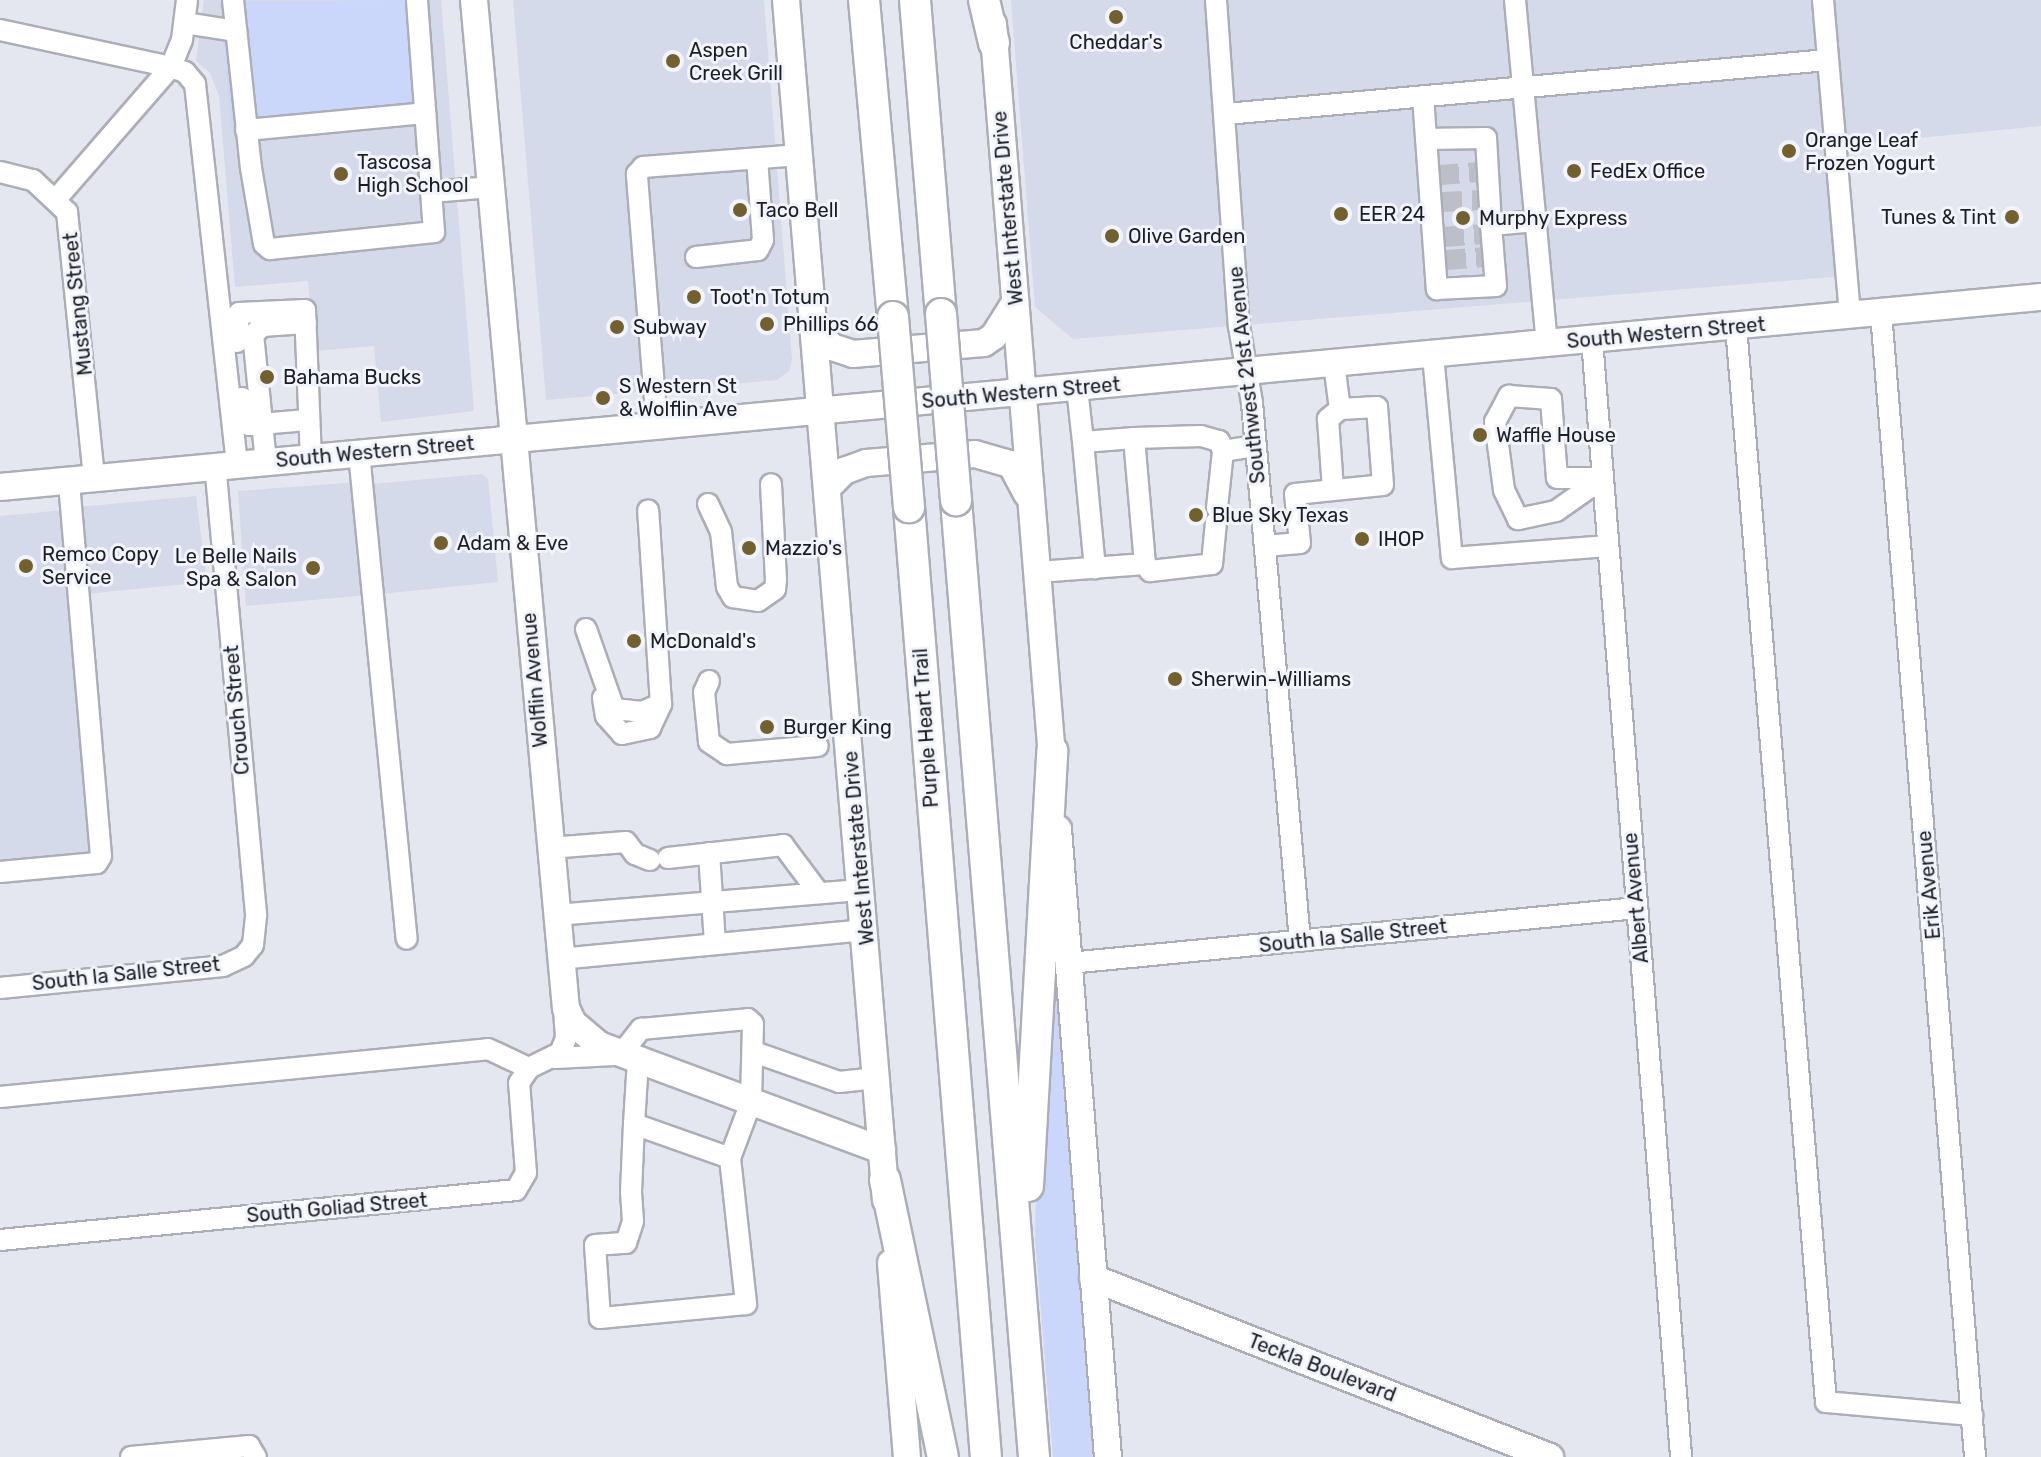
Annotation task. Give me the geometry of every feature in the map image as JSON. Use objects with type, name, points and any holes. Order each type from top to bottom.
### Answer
[{"type":"highway","name":"Purple Heart Trail","points":[[864,0],[909,507],[986,1457]]},
{"type":"highway","points":[[915,0],[1034,1457]]},
{"type":"highway","points":[[984,0],[994,43]]},
{"type":"highway","points":[[1024,1356],[1028,1162],[1052,751]]},
{"type":"highway","points":[[883,1165],[943,1457]]},
{"type":"main road","name":"Wolflin Avenue","points":[[474,0],[559,959],[566,1008],[584,1035],[631,1057],[751,1102],[883,1165]]},
{"type":"main road","name":"West Interstate Drive","points":[[786,0],[863,890],[907,1457]]},
{"type":"main road","name":"West Interstate Drive","points":[[991,0],[1108,1457]]},
{"type":"main road","name":"South Western Street","points":[[0,487],[2041,297]]},
{"type":"main road","points":[[814,328],[832,347],[853,354],[984,343],[994,336],[1015,302]]},
{"type":"main road","points":[[828,487],[844,471],[866,463],[975,454],[993,457],[1020,472],[1032,509]]},
{"type":"main road","name":"Teckla Boulevard","points":[[1093,1278],[1550,1457]]},
{"type":"street","points":[[0,172],[33,180],[57,198],[171,67],[185,23],[187,0]]},
{"type":"street","points":[[233,0],[246,130],[266,248],[429,234],[435,227],[417,0]]},
{"type":"street","name":"Southwest 21st Avenue","points":[[1216,0],[1239,326],[1256,446],[1300,941]]},
{"type":"street","points":[[1515,0],[1547,344]]},
{"type":"street","points":[[1823,0],[1850,316]]},
{"type":"street","points":[[185,23],[236,31]]},
{"type":"street","points":[[0,30],[171,67]]},
{"type":"street","points":[[1226,114],[1828,60]]},
{"type":"street","name":"Crouch Street","points":[[171,67],[185,72],[201,103],[256,914],[256,936],[248,950]]},
{"type":"street","points":[[1423,96],[1426,139],[1434,176],[1441,260],[1437,289],[1496,286],[1490,257],[1484,172],[1486,138],[1426,139]]},
{"type":"street","points":[[246,130],[425,113]]},
{"type":"street","points":[[657,425],[637,174],[643,167],[800,155]]},
{"type":"street","points":[[696,257],[758,250],[763,240],[757,159]]},
{"type":"street","points":[[432,192],[491,187]]},
{"type":"street","name":"Mustang Street","points":[[0,872],[97,863],[101,856],[71,227],[57,198]]},
{"type":"street","points":[[1489,231],[1536,221]]},
{"type":"street","points":[[307,420],[249,425],[245,420],[236,314],[303,308],[313,411],[307,420],[311,458]]},
{"type":"street","name":"Erik Avenue","points":[[1881,313],[1975,1457]]},
{"type":"street","points":[[1736,326],[1826,1402],[1972,1415]]},
{"type":"street","name":"Albert Avenue","points":[[1592,340],[1681,1457]]},
{"type":"street","points":[[1433,355],[1452,558],[1608,546]]},
{"type":"street","points":[[1334,364],[1340,409]]},
{"type":"street","points":[[1077,388],[1095,568]]},
{"type":"street","points":[[1509,396],[1551,399],[1557,478],[1603,478],[1556,511],[1518,519],[1504,490],[1495,422],[1509,396]]},
{"type":"street","points":[[1265,546],[1300,543],[1295,494],[1383,485],[1377,407],[1340,409],[1328,419],[1333,489]]},
{"type":"street","points":[[262,424],[266,462]]},
{"type":"street","points":[[1083,442],[1134,438],[1201,436],[1219,441],[1223,451],[1212,564],[1150,571],[1145,564],[1134,438]]},
{"type":"street","points":[[1223,451],[1256,446]]},
{"type":"street","points":[[359,453],[407,939]]},
{"type":"street","points":[[708,504],[721,532],[727,587],[733,597],[758,601],[775,589],[771,484]]},
{"type":"street","points":[[586,629],[600,678],[614,709],[642,712],[661,704],[648,510]]},
{"type":"street","points":[[1038,572],[1145,564]]},
{"type":"street","points":[[709,681],[704,692],[709,742],[727,754],[818,746]]},
{"type":"street","points":[[550,848],[626,842],[635,854],[659,859],[783,845],[818,892]]},
{"type":"street","points":[[709,853],[715,944]]},
{"type":"street","points":[[556,915],[863,890]]},
{"type":"street","name":"South la Salle Street","points":[[1069,963],[1637,908]]},
{"type":"street","points":[[559,959],[866,930]]},
{"type":"street","name":"South la Salle Street","points":[[0,988],[223,966],[248,950]]},
{"type":"street","points":[[555,1058],[566,1038],[562,989]]},
{"type":"street","points":[[748,1019],[754,1052],[751,1102],[730,1158],[746,1304],[600,1318],[595,1245],[626,1243],[633,1221],[631,1057],[641,1029],[748,1019]]},
{"type":"street","points":[[0,1097],[488,1049],[529,1068],[555,1058],[631,1057]]},
{"type":"street","points":[[754,1052],[839,1082],[877,1078]]},
{"type":"street","name":"South Goliad Street","points":[[0,1240],[507,1193],[524,1185],[526,1173],[518,1092],[529,1068]]},
{"type":"street","points":[[634,1124],[730,1158]]},
{"type":"street","points":[[131,1457],[249,1446],[256,1457]]},
{"type":"shaded area","name":"Tascosa High School","points":[[204,0],[441,0],[474,411],[381,422],[374,346],[315,351],[308,281],[235,287],[219,96],[210,73],[196,61]]},
{"type":"shaded area","points":[[420,0],[430,116],[232,133],[220,2]]},
{"type":"shaded area","points":[[513,0],[764,0],[792,360],[789,371],[777,380],[546,400]]},
{"type":"shaded area","points":[[1011,0],[2041,0],[2041,126],[1847,145],[1858,275],[1073,339],[1035,307]]},
{"type":"shaded area","points":[[482,474],[488,479],[498,582],[381,594],[372,484]]},
{"type":"shaded area","points":[[358,482],[369,595],[246,606],[238,491]]},
{"type":"shaded area","points":[[196,496],[207,582],[85,594],[78,507]]},
{"type":"shaded area","points":[[64,510],[95,856],[0,864],[0,516]]},
{"type":"shaded area","points":[[1054,936],[1097,1457],[1053,1457],[1035,1239],[1038,1088]]},
{"type":"tunnel","points":[[1439,175],[1480,172]]},
{"type":"tunnel","points":[[1442,202],[1482,200]]},
{"type":"tunnel","points":[[1444,237],[1484,234]]},
{"type":"tunnel","points":[[1446,260],[1486,257]]},
{"type":"place","name":"Cheddar's","points":[[1116,17]]},
{"type":"place","name":"Aspen Creek Grill","points":[[673,61]]},
{"type":"place","name":"Orange Leaf Frozen Yogurt","points":[[1789,151]]},
{"type":"place","name":"FedEx Office","points":[[1574,171]]},
{"type":"place","name":"Tascosa High School","points":[[341,174]]},
{"type":"place","name":"Taco Bell","points":[[740,210]]},
{"type":"place","name":"EER 24","points":[[1341,214]]},
{"type":"place","name":"Tunes & Tint","points":[[2012,217]]},
{"type":"place","name":"Murphy Express","points":[[1463,218]]},
{"type":"place","name":"Olive Garden","points":[[1112,236]]},
{"type":"place","name":"Toot'n Totum","points":[[694,297]]},
{"type":"place","name":"Phillips 66","points":[[767,324]]},
{"type":"place","name":"Subway","points":[[617,327]]},
{"type":"place","name":"Bahama Bucks","points":[[267,377]]},
{"type":"place","name":"S Western St & Wolflin Ave","points":[[603,398]]},
{"type":"place","name":"Waffle House","points":[[1480,435]]},
{"type":"place","name":"Blue Sky Texas","points":[[1196,515]]},
{"type":"place","name":"IHOP","points":[[1362,539]]},
{"type":"place","name":"Adam & Eve","points":[[441,543]]},
{"type":"place","name":"Mazzio's","points":[[749,548]]},
{"type":"place","name":"Remco Copy Service","points":[[26,566]]},
{"type":"place","name":"Le Belle Nails Spa & Salon","points":[[313,568]]},
{"type":"place","name":"McDonald's","points":[[634,641]]},
{"type":"place","name":"Sherwin-Williams","points":[[1175,679]]},
{"type":"place","name":"Burger King","points":[[767,727]]}]
